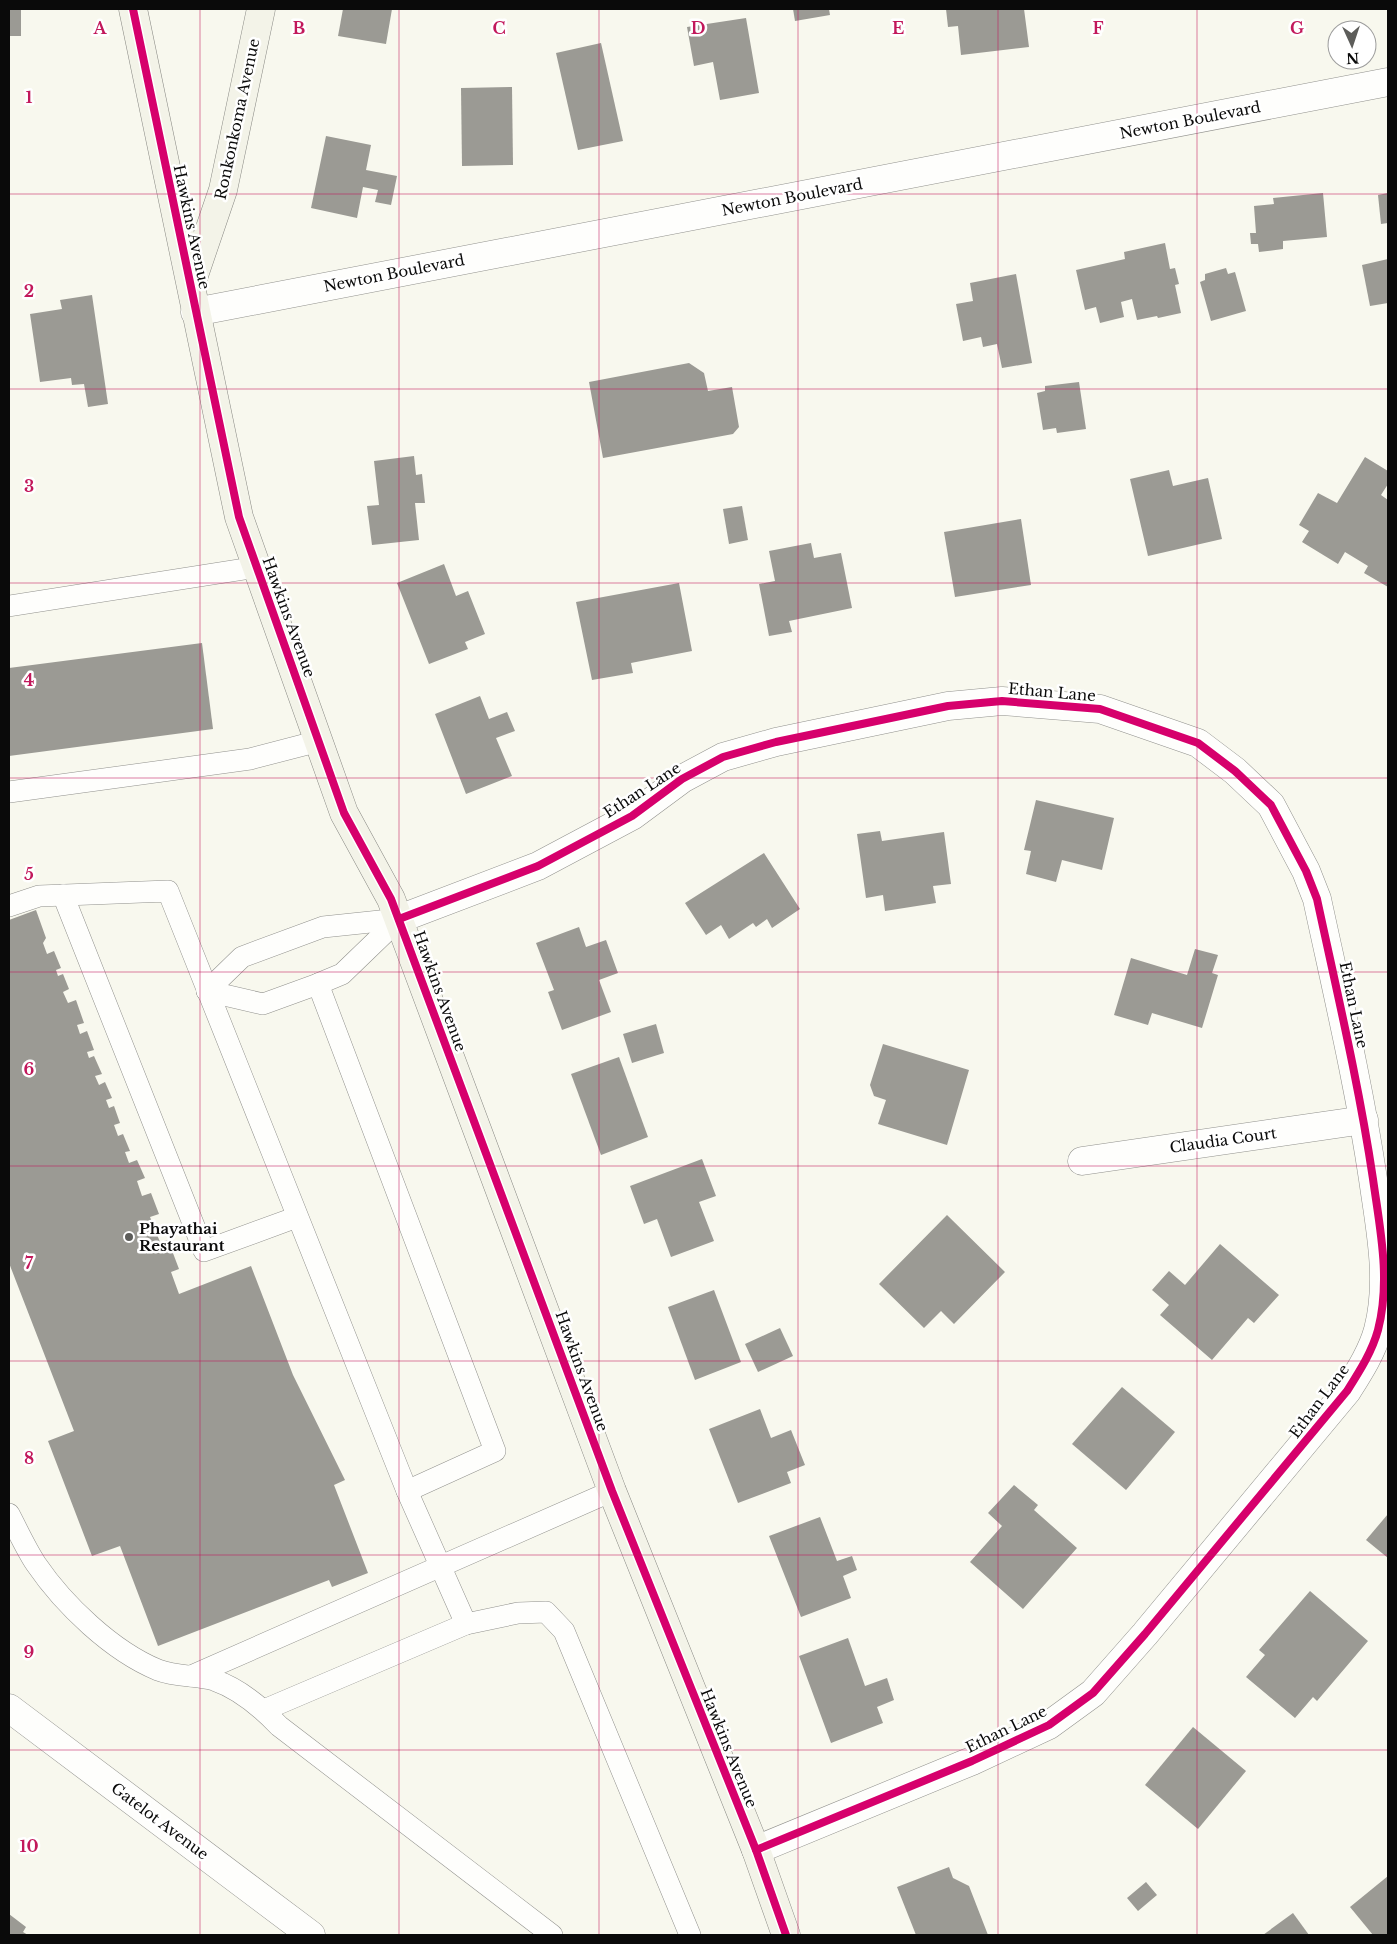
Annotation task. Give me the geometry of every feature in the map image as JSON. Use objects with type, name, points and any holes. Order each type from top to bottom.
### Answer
[{"type":"street","name":"Hawkins Avenue","points":[[133,9],[239,517],[344,813],[391,898],[612,1491],[756,1850],[786,1935]]},
{"type":"street","name":"Ronkonkoma Avenue","points":[[193,298],[224,190],[261,9]]},
{"type":"street","name":"Newton Boulevard","points":[[193,298],[1388,82]]},
{"type":"street","name":"Ethan Lane","points":[[398,919],[538,866],[632,816],[682,779],[723,757],[776,742],[948,706],[1002,701],[1100,709],[1198,743],[1235,771],[1271,805],[1318,899],[1364,1120],[1384,1255],[1383,1295],[1378,1330],[1369,1353],[1347,1391],[1164,1611],[1093,1693],[1049,1725],[972,1761],[756,1850]]},
{"type":"street","name":"Claudia Court","points":[[1082,1161],[1364,1120]]},
{"type":"street","name":"Gatelot Avenue","points":[[9,1708],[311,1935]]},
{"type":"lane","points":[[9,606],[257,567]]},
{"type":"lane","points":[[9,792],[250,759],[319,741]]},
{"type":"lane","points":[[9,906],[39,896],[168,891],[407,1491],[466,1624]]},
{"type":"lane","points":[[63,895],[204,1251],[297,1217]]},
{"type":"lane","points":[[207,991],[262,1004],[318,984],[342,974],[398,919]]},
{"type":"lane","points":[[207,991],[242,957],[323,927],[398,919]]},
{"type":"lane","points":[[318,984],[495,1451],[407,1491]]},
{"type":"lane","points":[[191,1676],[612,1491]]},
{"type":"lane","points":[[9,1514],[35,1563],[63,1600],[115,1646],[159,1670],[214,1680],[246,1696],[264,1710],[279,1726],[552,1935]]},
{"type":"lane","points":[[264,1710],[466,1624],[518,1613],[546,1612],[564,1631],[690,1935]]},
{"type":"building","points":[[9,9],[21,9],[21,36],[9,36]]},
{"type":"building","points":[[343,9],[392,9],[386,44],[338,36]]},
{"type":"building","points":[[793,9],[829,9],[830,15],[795,21]]},
{"type":"building","points":[[946,9],[1024,9],[1029,47],[961,55],[958,26],[948,27]]},
{"type":"building","points":[[746,18],[759,93],[720,100],[713,62],[694,66],[687,27]]},
{"type":"building","points":[[601,43],[623,141],[578,150],[556,53]]},
{"type":"building","points":[[512,87],[513,165],[462,166],[461,88]]},
{"type":"building","points":[[326,136],[371,145],[366,170],[397,176],[391,205],[375,202],[378,190],[363,187],[357,218],[311,208]]},
{"type":"building","points":[[1323,193],[1327,237],[1283,241],[1283,249],[1259,252],[1258,244],[1251,244],[1250,233],[1256,233],[1254,206],[1274,204],[1273,198]]},
{"type":"building","points":[[1388,193],[1388,223],[1381,224],[1378,195]]},
{"type":"building","points":[[1165,243],[1170,269],[1175,268],[1179,284],[1175,285],[1181,313],[1137,320],[1132,299],[1121,302],[1124,317],[1100,323],[1096,307],[1085,310],[1076,270],[1125,259],[1124,252]]},
{"type":"building","points":[[1388,259],[1388,303],[1370,306],[1362,265]]},
{"type":"building","points":[[1226,268],[1228,274],[1235,272],[1246,311],[1211,321],[1200,282],[1205,280],[1205,274]]},
{"type":"building","points":[[1016,274],[1032,363],[1002,368],[997,344],[983,347],[981,337],[963,341],[956,304],[973,301],[970,283]]},
{"type":"building","points":[[92,295],[108,404],[88,407],[84,384],[72,385],[71,378],[40,382],[30,314],[62,309],[60,300]]},
{"type":"building","points":[[689,363],[704,373],[708,391],[732,387],[739,427],[733,434],[603,458],[589,382]]},
{"type":"building","points":[[1079,382],[1086,429],[1057,433],[1056,428],[1043,430],[1037,393],[1045,391],[1045,386]]},
{"type":"building","points":[[414,456],[416,475],[422,474],[425,503],[415,503],[419,540],[372,545],[367,506],[379,505],[374,461]]},
{"type":"building","points":[[1365,457],[1388,471],[1388,484],[1381,495],[1388,500],[1388,587],[1364,573],[1368,566],[1345,552],[1338,564],[1302,542],[1309,531],[1299,525],[1318,493],[1337,503]]},
{"type":"building","points":[[1169,470],[1173,486],[1208,478],[1222,539],[1148,556],[1130,479]]},
{"type":"building","points":[[742,506],[748,540],[729,544],[723,509]]},
{"type":"building","points":[[1021,519],[1031,585],[955,597],[944,532]]},
{"type":"building","points":[[811,543],[814,558],[841,553],[852,608],[789,621],[792,632],[769,636],[759,584],[775,581],[769,551]]},
{"type":"building","points":[[444,564],[456,596],[468,591],[485,634],[465,642],[468,649],[429,664],[397,583]]},
{"type":"building","points":[[679,583],[692,651],[631,663],[633,673],[592,680],[576,602]]},
{"type":"building","points":[[202,643],[213,729],[9,756],[9,668]]},
{"type":"building","points":[[480,696],[489,719],[507,712],[515,731],[496,738],[512,776],[466,794],[435,714]]},
{"type":"building","points":[[1036,800],[1114,818],[1102,870],[1062,860],[1056,882],[1026,874],[1031,851],[1024,850]]},
{"type":"building","points":[[880,831],[882,841],[944,832],[951,884],[933,886],[936,903],[885,911],[883,895],[866,898],[857,834]]},
{"type":"building","points":[[764,853],[800,909],[772,928],[767,919],[756,927],[753,923],[729,939],[721,925],[706,935],[685,903]]},
{"type":"building","points":[[36,910],[46,938],[43,943],[47,954],[54,951],[61,968],[56,970],[58,976],[63,974],[69,989],[63,992],[68,1003],[76,1000],[84,1023],[77,1025],[80,1034],[87,1031],[94,1050],[87,1052],[89,1058],[94,1056],[102,1074],[95,1076],[99,1085],[105,1082],[112,1098],[106,1100],[109,1108],[114,1106],[120,1123],[114,1125],[118,1136],[123,1134],[130,1151],[125,1152],[129,1163],[137,1160],[145,1178],[137,1181],[142,1196],[151,1193],[159,1214],[150,1217],[160,1242],[168,1240],[179,1269],[171,1272],[179,1294],[251,1266],[293,1375],[345,1480],[334,1485],[368,1573],[332,1587],[329,1580],[158,1646],[120,1546],[92,1556],[48,1441],[74,1431],[9,1263],[9,920]]},
{"type":"building","points":[[579,927],[586,947],[606,940],[618,973],[599,980],[611,1012],[562,1030],[548,992],[554,990],[536,943]]},
{"type":"building","points":[[1195,949],[1218,955],[1212,973],[1218,975],[1202,1028],[1152,1013],[1148,1025],[1114,1015],[1131,958],[1187,975]]},
{"type":"building","points":[[656,1024],[664,1053],[632,1063],[623,1034]]},
{"type":"building","points":[[883,1044],[969,1070],[947,1145],[878,1124],[886,1100],[874,1096],[870,1085]]},
{"type":"building","points":[[619,1057],[648,1137],[601,1155],[571,1074]]},
{"type":"building","points":[[702,1159],[716,1196],[699,1202],[714,1241],[671,1257],[657,1219],[644,1224],[630,1186]]},
{"type":"building","points":[[947,1215],[1005,1272],[954,1324],[941,1311],[924,1328],[879,1284]]},
{"type":"building","points":[[1220,1244],[1279,1295],[1254,1323],[1248,1318],[1212,1360],[1160,1315],[1169,1305],[1152,1290],[1169,1271],[1185,1285]]},
{"type":"building","points":[[714,1290],[741,1362],[695,1380],[668,1307]]},
{"type":"building","points":[[780,1328],[793,1356],[758,1372],[745,1344]]},
{"type":"building","points":[[1122,1387],[1175,1432],[1126,1490],[1072,1444]]},
{"type":"building","points":[[760,1409],[771,1438],[791,1430],[805,1465],[787,1472],[791,1483],[738,1503],[709,1429]]},
{"type":"building","points":[[1014,1485],[1038,1505],[1034,1510],[1077,1548],[1023,1609],[970,1562],[1002,1526],[988,1513]]},
{"type":"building","points":[[1388,1514],[1388,1558],[1366,1540]]},
{"type":"building","points":[[820,1517],[837,1561],[852,1556],[857,1570],[843,1576],[851,1598],[801,1617],[769,1536]]},
{"type":"building","points":[[1310,1591],[1368,1641],[1317,1701],[1313,1697],[1295,1718],[1246,1677],[1265,1655],[1259,1650]]},
{"type":"building","points":[[848,1638],[865,1686],[887,1678],[894,1700],[877,1707],[883,1723],[831,1743],[799,1656]]},
{"type":"building","points":[[1193,1727],[1246,1771],[1198,1829],[1145,1785]]},
{"type":"building","points":[[949,1867],[953,1878],[969,1886],[988,1935],[916,1935],[897,1887]]},
{"type":"building","points":[[1388,1876],[1388,1935],[1373,1935],[1350,1907]]},
{"type":"building","points":[[1146,1882],[1157,1895],[1138,1911],[1127,1898]]},
{"type":"building","points":[[1293,1913],[1309,1935],[1263,1935]]},
{"type":"building","points":[[9,1914],[26,1927],[23,1932],[28,1935],[9,1935]]},
{"type":"cycle path","points":[[133,9],[239,517],[344,813],[391,899],[612,1491],[756,1850],[786,1935]]},
{"type":"cycle path","points":[[399,919],[538,866],[632,816],[682,779],[723,757],[776,742],[948,706],[1002,701],[1100,709],[1198,743],[1235,771],[1271,805],[1306,871],[1317,899],[1361,1109],[1381,1236],[1384,1292],[1378,1330],[1369,1354],[1347,1391],[1145,1634],[1093,1693],[1049,1725],[972,1761],[756,1850]]},
{"type":"place","name":"Phayathai Restaurant","points":[[129,1237]]}]
